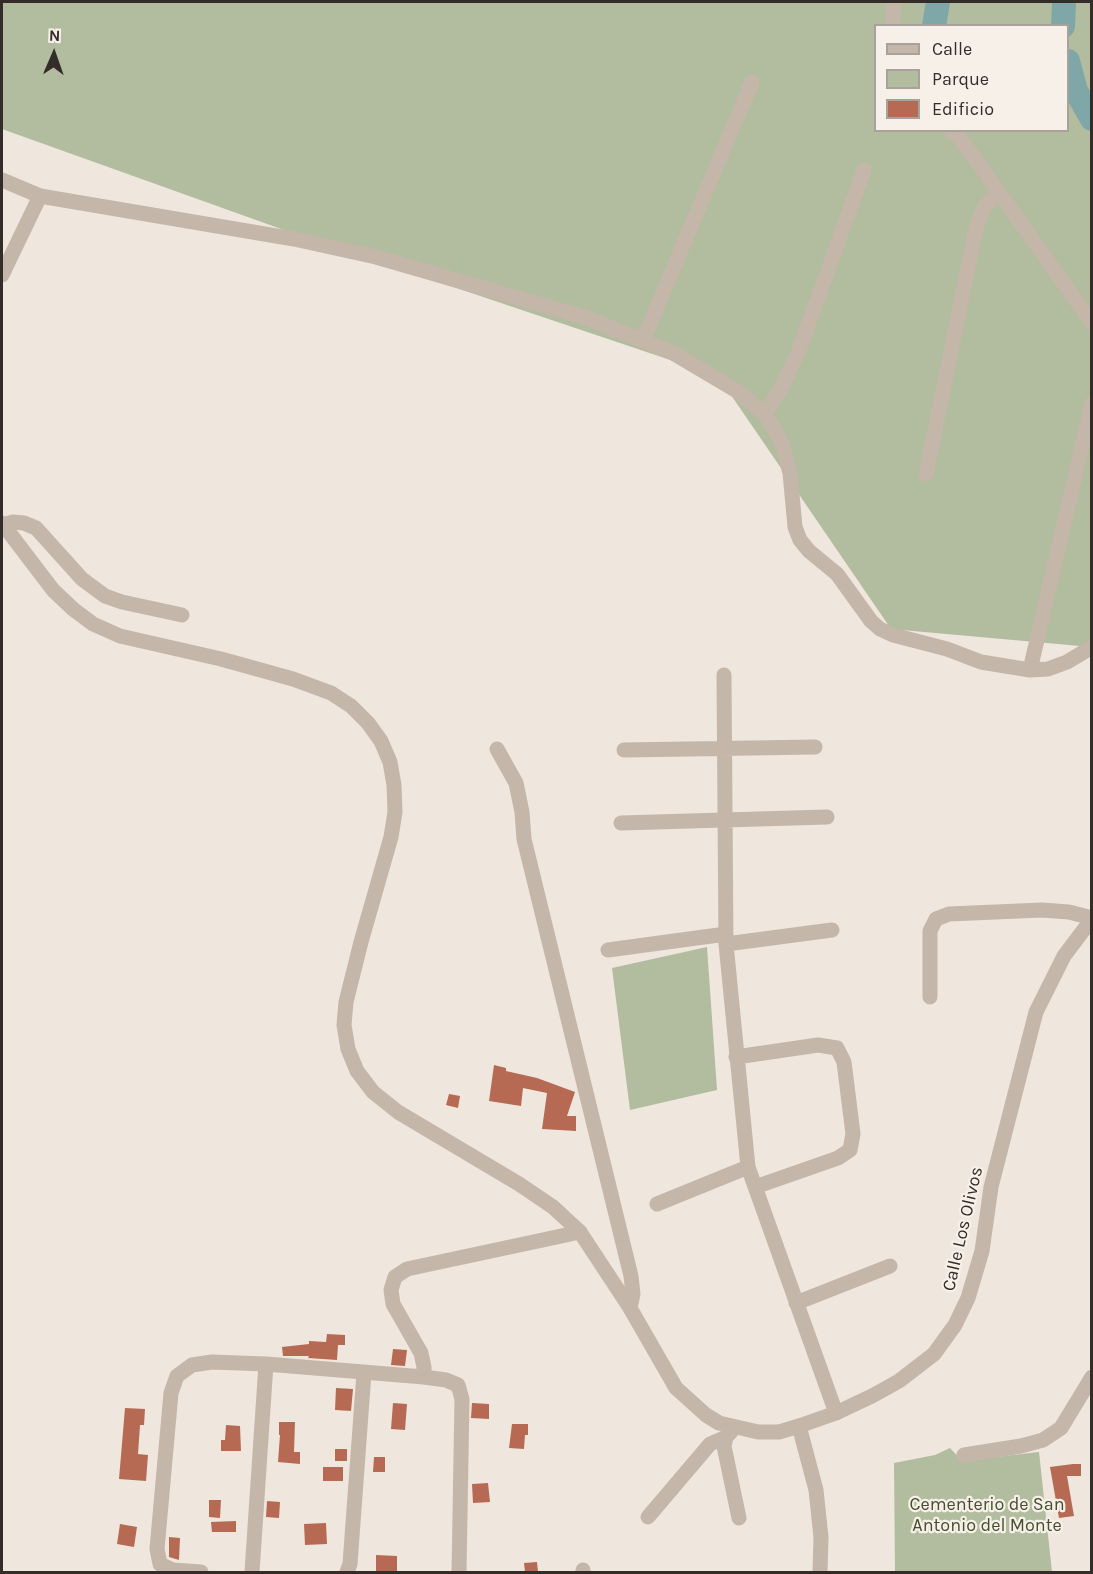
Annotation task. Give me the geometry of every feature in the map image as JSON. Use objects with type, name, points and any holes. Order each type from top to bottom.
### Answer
[{"type":"street","points":[[892,24],[894,2]]},
{"type":"street","points":[[643,340],[752,82]]},
{"type":"street","points":[[953,132],[1092,323]]},
{"type":"street","points":[[765,414],[798,353],[864,170]]},
{"type":"street","points":[[2,180],[40,196],[294,239],[376,257],[587,318],[673,352],[737,391],[765,414],[781,441],[790,473],[795,527],[800,540],[809,551],[837,574],[871,621],[880,629],[893,635],[947,648],[981,662],[1030,670],[1048,669],[1067,662],[1092,647]]},
{"type":"street","points":[[926,474],[976,228],[984,207],[998,193]]},
{"type":"street","points":[[2,275],[40,196]]},
{"type":"street","points":[[1030,670],[1092,403]]},
{"type":"street","points":[[2,524],[24,523],[36,528],[82,579],[105,596],[122,603],[182,615]]},
{"type":"street","name":"Calle Los Olivos","points":[[2,524],[53,590],[93,624],[120,636],[221,659],[293,679],[331,693],[351,706],[368,723],[381,741],[390,762],[395,812],[391,837],[346,1002],[344,1025],[348,1049],[357,1071],[373,1092],[398,1112],[519,1184],[553,1207],[580,1232],[630,1308],[676,1388],[706,1415],[731,1432],[779,1432],[837,1413],[899,1381],[924,1363],[934,1354],[955,1325],[968,1298],[981,1251],[992,1186],[1036,1012],[1053,975],[1092,919]]},
{"type":"street","points":[[724,675],[726,939],[748,1167],[837,1413]]},
{"type":"street","points":[[624,750],[815,747]]},
{"type":"street","points":[[497,749],[516,783],[522,812],[524,839],[631,1276],[633,1294],[630,1308]]},
{"type":"street","points":[[621,823],[827,817]]},
{"type":"street","points":[[930,997],[930,931],[936,919],[949,914],[1042,910],[1069,912],[1092,919]]},
{"type":"street","points":[[608,950],[832,930]]},
{"type":"street","points":[[736,1057],[818,1045],[837,1048],[844,1062],[853,1134],[850,1150],[838,1158],[755,1187]]},
{"type":"street","points":[[657,1204],[748,1167]]},
{"type":"street","points":[[424,1377],[421,1353],[393,1304],[391,1290],[395,1277],[407,1269],[580,1232]]},
{"type":"street","points":[[796,1303],[890,1266]]},
{"type":"street","points":[[201,1572],[173,1570],[160,1564],[157,1549],[171,1393],[177,1376],[192,1365],[212,1362],[266,1364],[424,1377],[446,1380],[458,1385],[462,1399],[459,1572]]},
{"type":"street","points":[[252,1572],[266,1364]]},
{"type":"street","points":[[347,1572],[350,1564],[364,1373]]},
{"type":"street","points":[[964,1455],[1043,1440],[1061,1428],[1092,1377]]},
{"type":"street","points":[[799,1426],[816,1490],[821,1537],[820,1572]]},
{"type":"street","points":[[648,1517],[710,1444],[731,1432]]},
{"type":"street","points":[[731,1432],[724,1446],[725,1457],[739,1518]]},
{"type":"green space","points":[[2,2],[1091,2],[1091,647],[891,629],[718,376],[284,230],[2,129]]},
{"type":"green space","points":[[707,947],[717,1090],[630,1110],[612,968]]},
{"type":"green space","name":"Cementerio de San Antonio del Monte","points":[[950,1448],[962,1461],[1039,1452],[1052,1572],[895,1572],[894,1463],[935,1455]]},
{"type":"building","points":[[494,1065],[506,1068],[506,1071],[537,1078],[575,1092],[567,1116],[576,1116],[576,1131],[542,1129],[547,1093],[523,1088],[521,1106],[489,1101]]},
{"type":"building","points":[[449,1094],[460,1096],[458,1108],[446,1105]]},
{"type":"building","points":[[327,1334],[345,1335],[345,1345],[338,1345],[337,1360],[308,1358],[309,1356],[283,1356],[282,1347],[309,1344],[309,1341],[326,1342]]},
{"type":"building","points":[[393,1349],[407,1350],[405,1366],[391,1365]]},
{"type":"building","points":[[336,1388],[353,1389],[351,1411],[335,1410]]},
{"type":"building","points":[[393,1403],[407,1404],[405,1430],[391,1429]]},
{"type":"building","points":[[472,1403],[489,1404],[489,1419],[471,1418]]},
{"type":"building","points":[[125,1408],[145,1409],[144,1425],[140,1425],[138,1454],[148,1455],[146,1481],[119,1479]]},
{"type":"building","points":[[279,1422],[295,1422],[294,1452],[300,1452],[300,1464],[278,1462]]},
{"type":"building","points":[[512,1424],[528,1424],[524,1449],[509,1448]]},
{"type":"building","points":[[226,1425],[240,1426],[241,1451],[221,1451],[221,1440],[225,1440]]},
{"type":"building","points":[[335,1449],[347,1449],[347,1461],[335,1461]]},
{"type":"building","points":[[374,1457],[385,1457],[385,1472],[373,1472]]},
{"type":"building","points":[[1081,1464],[1081,1476],[1067,1476],[1074,1516],[1059,1518],[1050,1467]]},
{"type":"building","points":[[323,1467],[343,1467],[343,1481],[323,1481]]},
{"type":"building","points":[[488,1483],[490,1502],[473,1503],[472,1484]]},
{"type":"building","points":[[209,1500],[221,1500],[220,1518],[209,1517]]},
{"type":"building","points":[[267,1501],[280,1502],[279,1518],[266,1517]]},
{"type":"building","points":[[236,1521],[236,1532],[212,1532],[211,1522]]},
{"type":"building","points":[[326,1523],[327,1544],[305,1545],[304,1524]]},
{"type":"building","points":[[120,1524],[137,1527],[134,1547],[117,1544]]},
{"type":"building","points":[[169,1537],[180,1538],[179,1560],[169,1557]]},
{"type":"building","points":[[376,1555],[397,1556],[397,1572],[376,1572]]},
{"type":"building","points":[[537,1562],[538,1572],[525,1572],[524,1563]]},
{"type":"waterway","points":[[934,24],[938,2]]},
{"type":"waterway","points":[[1063,24],[1064,2]]},
{"type":"waterway","points":[[1069,65],[1076,91],[1092,119]]}]
